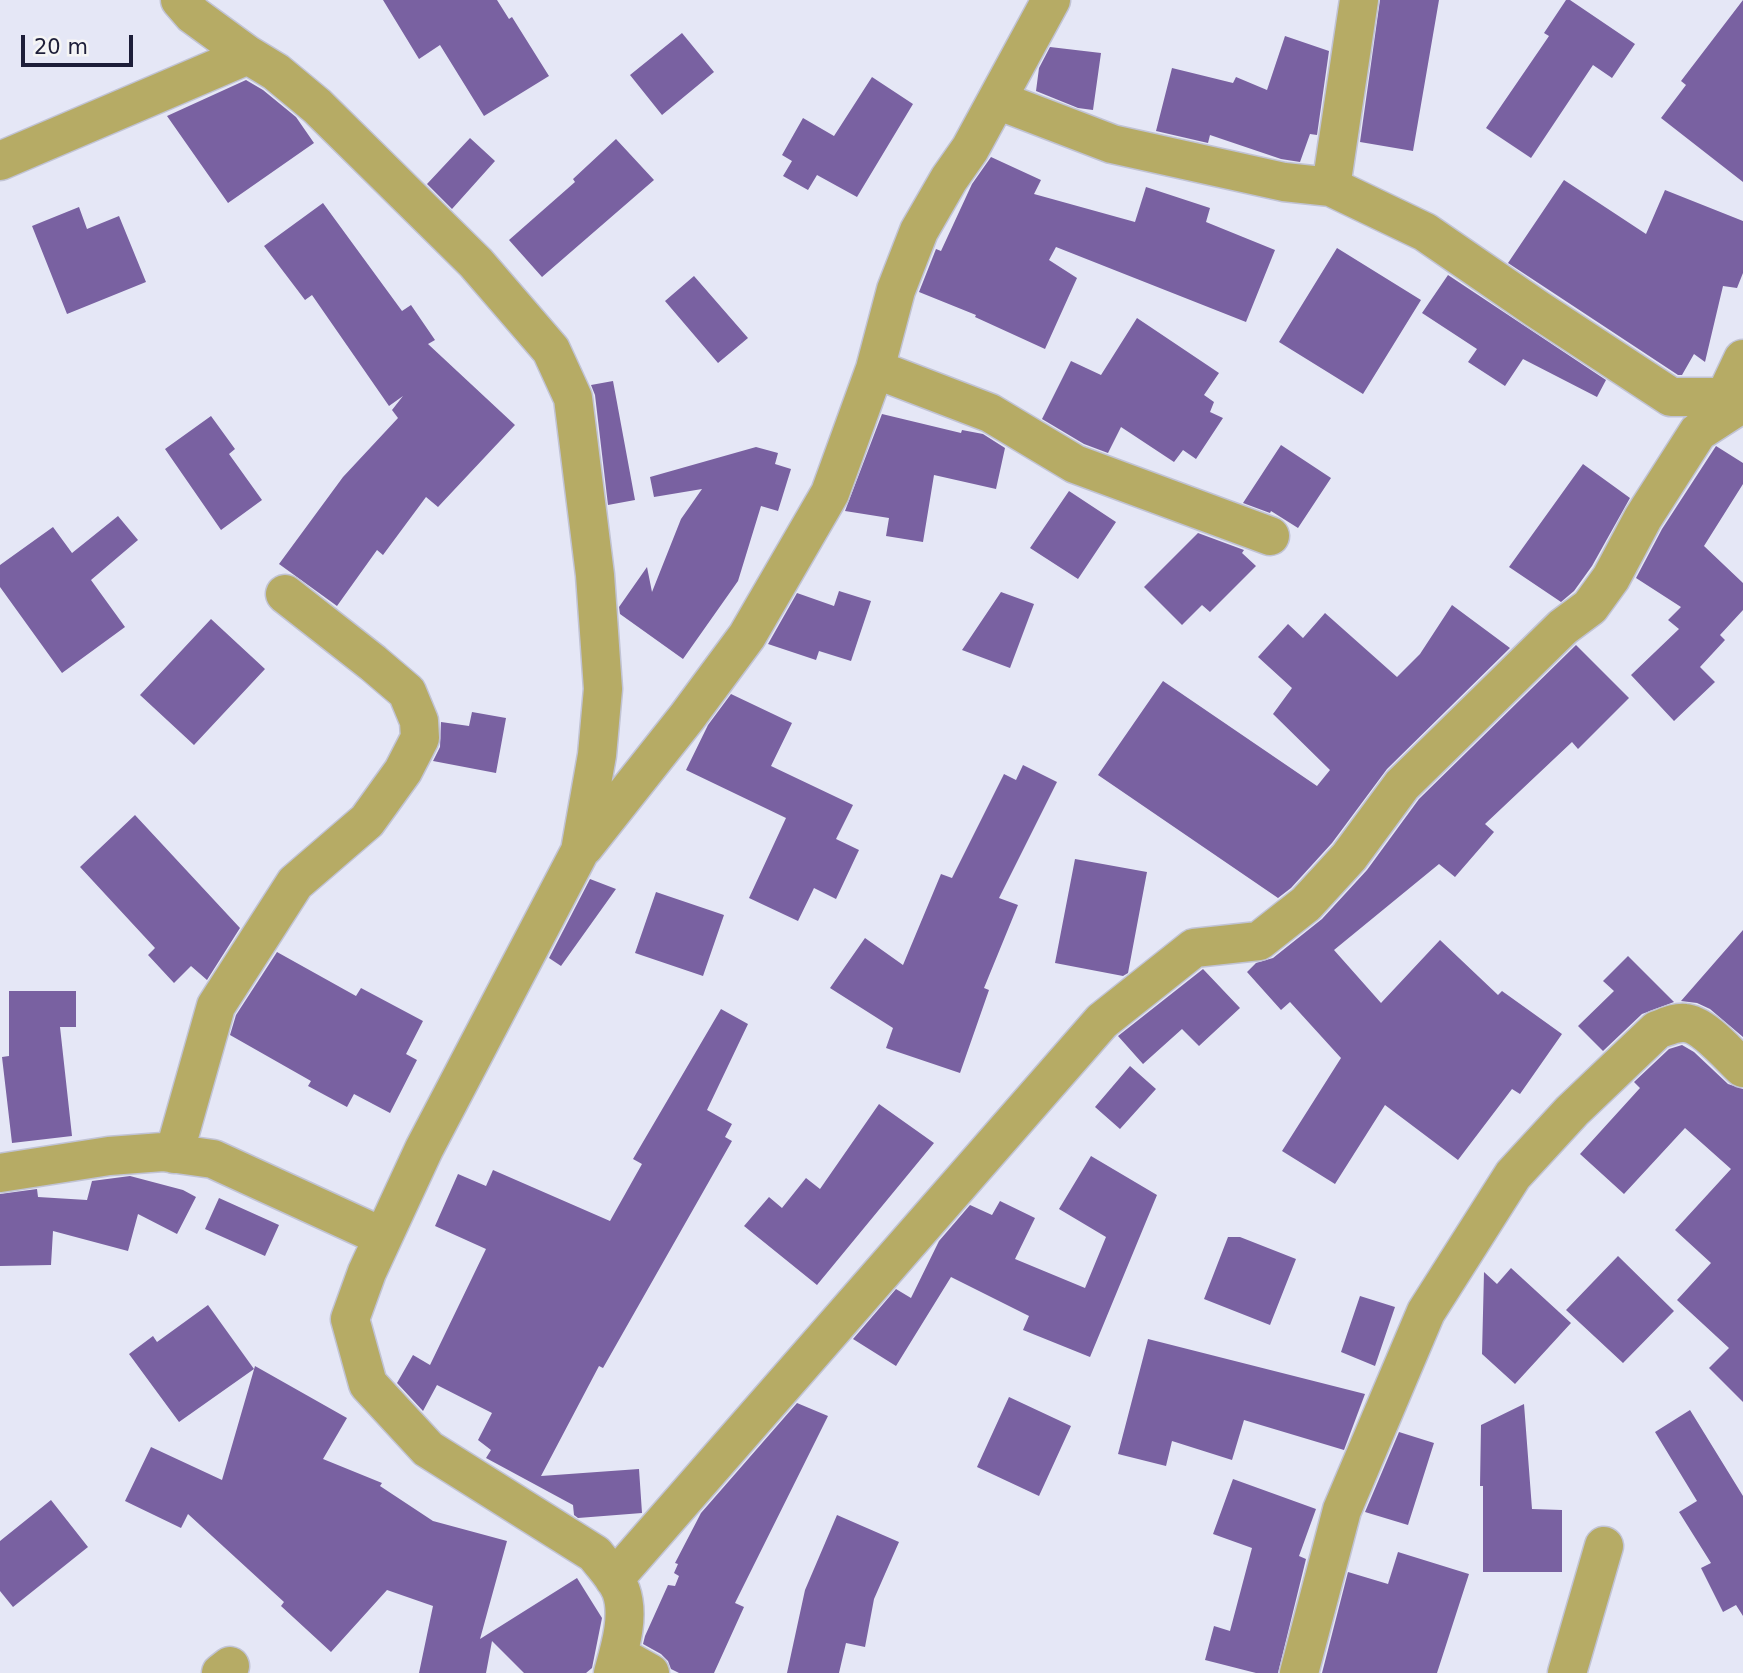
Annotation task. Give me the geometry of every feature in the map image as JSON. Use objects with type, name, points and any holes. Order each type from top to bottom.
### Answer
[{"type":"street","points":[[180,0],[193,15],[276,72],[317,106],[476,262],[551,350],[573,398],[596,575],[603,689],[597,755],[580,851]]},
{"type":"street","points":[[627,1667],[621,1591],[595,1555],[428,1449],[368,1384],[349,1319],[424,1149],[580,851],[687,717],[747,636],[830,493],[875,369],[896,290],[919,231],[997,100],[1051,0]]},
{"type":"street","points":[[1331,187],[1359,0]]},
{"type":"street","points":[[0,162],[248,55]]},
{"type":"street","points":[[997,100],[1112,144],[1284,181],[1331,187],[1425,232],[1671,397],[1737,401]]},
{"type":"street","points":[[614,1579],[1102,1021],[1194,948],[1259,941],[1306,904],[1349,857],[1402,785],[1563,627],[1590,607],[1611,578],[1643,518],[1698,432],[1737,401],[1743,359]]},
{"type":"street","points":[[875,369],[990,412],[1075,464],[1270,536]]},
{"type":"street","points":[[174,1154],[216,1006],[295,883],[367,821],[403,771],[420,738],[419,721],[407,692],[285,594]]},
{"type":"street","points":[[1299,1673],[1342,1510],[1426,1312],[1513,1175],[1572,1111],[1657,1030],[1672,1024],[1687,1023],[1706,1033],[1743,1068]]},
{"type":"street","points":[[0,1173],[109,1156],[163,1152],[213,1159],[383,1237]]},
{"type":"street","points":[[1567,1673],[1604,1546]]},
{"type":"building","points":[[383,0],[497,0],[509,19],[512,17],[549,76],[484,116],[440,45],[419,59]]},
{"type":"building","points":[[1380,0],[1439,0],[1413,151],[1360,142]]},
{"type":"building","points":[[1566,0],[1570,0],[1635,44],[1612,78],[1593,65],[1531,158],[1486,128],[1549,36],[1544,33]]},
{"type":"building","points":[[1743,0],[1743,182],[1661,118],[1686,85],[1681,81]]},
{"type":"building","points":[[682,33],[714,72],[662,115],[630,75]]},
{"type":"building","points":[[1285,36],[1329,51],[1317,135],[1310,134],[1300,162],[1281,159],[1210,135],[1208,143],[1156,131],[1172,68],[1233,83],[1236,77],[1267,90]]},
{"type":"building","points":[[1050,47],[1101,53],[1093,110],[1078,108],[1036,91],[1039,68]]},
{"type":"building","points":[[872,77],[913,104],[857,197],[817,175],[808,190],[783,176],[792,161],[782,155],[803,118],[834,136]]},
{"type":"building","points":[[246,80],[296,117],[314,143],[228,203],[167,116]]},
{"type":"building","points":[[470,138],[495,161],[452,209],[427,184]]},
{"type":"building","points":[[616,139],[654,180],[542,277],[509,240],[575,182],[573,179]]},
{"type":"building","points":[[991,157],[1041,180],[1034,194],[1135,222],[1146,187],[1210,208],[1206,222],[1275,250],[1246,322],[1056,247],[1049,260],[1077,278],[1045,349],[975,317],[976,315],[919,292],[936,249],[941,251],[972,184]]},
{"type":"building","points":[[1564,180],[1646,234],[1665,190],[1743,221],[1743,273],[1737,288],[1723,286],[1705,362],[1694,354],[1682,375],[1678,375],[1508,263]]},
{"type":"building","points":[[323,203],[402,311],[411,305],[435,340],[428,344],[515,425],[438,507],[426,497],[383,555],[377,550],[337,606],[279,564],[343,477],[398,418],[392,410],[403,396],[389,406],[312,295],[305,300],[264,246]]},
{"type":"building","points":[[79,207],[87,229],[119,216],[146,282],[67,314],[32,226]]},
{"type":"building","points":[[1337,248],[1421,300],[1363,394],[1279,342]]},
{"type":"building","points":[[1448,275],[1606,380],[1597,397],[1523,359],[1505,386],[1468,362],[1477,349],[1422,313]]},
{"type":"building","points":[[694,276],[748,338],[718,363],[665,301]]},
{"type":"building","points":[[1137,318],[1219,373],[1204,395],[1214,402],[1210,412],[1223,418],[1196,459],[1183,450],[1174,462],[1121,427],[1108,453],[1084,444],[1042,419],[1071,361],[1101,375]]},
{"type":"building","points":[[613,381],[635,500],[608,505],[595,395],[591,385]]},
{"type":"building","points":[[882,414],[961,433],[962,430],[983,434],[1005,448],[996,489],[934,475],[923,542],[886,536],[889,518],[845,511]]},
{"type":"building","points":[[211,416],[235,449],[229,454],[262,500],[221,530],[165,449]]},
{"type":"building","points":[[1281,445],[1331,478],[1298,528],[1271,511],[1270,513],[1243,503]]},
{"type":"building","points":[[1716,446],[1743,463],[1743,484],[1704,546],[1743,583],[1743,610],[1720,635],[1725,640],[1700,667],[1715,682],[1674,721],[1631,675],[1679,629],[1668,620],[1681,607],[1636,578],[1662,529]]},
{"type":"building","points":[[756,447],[778,453],[775,464],[791,469],[778,511],[761,506],[738,581],[683,659],[620,614],[619,607],[647,567],[652,592],[681,519],[702,489],[654,497],[650,477]]},
{"type":"building","points":[[1583,464],[1630,498],[1592,566],[1574,591],[1561,602],[1509,567]]},
{"type":"building","points":[[1069,491],[1116,522],[1078,579],[1030,548]]},
{"type":"building","points":[[118,516],[138,540],[91,580],[125,627],[62,673],[0,587],[0,565],[53,527],[72,553]]},
{"type":"building","points":[[1198,533],[1244,550],[1242,553],[1256,566],[1210,612],[1202,605],[1182,625],[1144,587]]},
{"type":"building","points":[[839,591],[871,601],[851,661],[819,651],[816,660],[768,644],[797,593],[834,606]]},
{"type":"building","points":[[1001,592],[1034,604],[1010,668],[962,650]]},
{"type":"building","points":[[1452,605],[1510,648],[1387,769],[1332,843],[1291,888],[1278,898],[1098,775],[1163,681],[1317,786],[1330,770],[1273,714],[1292,688],[1258,657],[1288,624],[1303,638],[1325,613],[1397,677],[1420,654]]},
{"type":"building","points":[[211,619],[265,669],[194,745],[140,695]]},
{"type":"building","points":[[1576,645],[1629,698],[1578,749],[1572,742],[1485,824],[1494,832],[1455,877],[1439,864],[1334,950],[1381,1003],[1440,940],[1498,995],[1502,991],[1562,1034],[1520,1094],[1512,1089],[1458,1160],[1385,1105],[1335,1184],[1282,1151],[1341,1058],[1290,1002],[1281,1010],[1247,972],[1256,963],[1273,958],[1322,919],[1367,870],[1419,799]]},
{"type":"building","points":[[731,694],[792,723],[771,766],[853,805],[836,839],[859,850],[836,899],[814,888],[798,921],[749,898],[786,818],[686,770],[708,725]]},
{"type":"building","points":[[472,712],[506,718],[496,773],[433,761],[440,747],[441,722],[469,726]]},
{"type":"building","points":[[1023,765],[1057,782],[999,898],[1018,905],[984,988],[989,990],[960,1073],[886,1048],[893,1028],[830,988],[865,938],[903,965],[941,874],[952,878],[1004,774],[1016,780]]},
{"type":"building","points":[[135,815],[240,928],[207,980],[191,966],[174,983],[148,955],[155,948],[80,867]]},
{"type":"building","points":[[1075,859],[1147,872],[1128,973],[1123,976],[1055,963]]},
{"type":"building","points":[[590,879],[616,889],[561,966],[549,958]]},
{"type":"building","points":[[656,892],[724,915],[703,976],[635,953]]},
{"type":"building","points":[[1743,930],[1743,1037],[1710,1009],[1697,1003],[1681,1001]]},
{"type":"building","points":[[277,952],[356,996],[361,988],[423,1021],[406,1054],[417,1060],[390,1113],[354,1094],[347,1107],[308,1086],[311,1081],[230,1035],[236,1015]]},
{"type":"building","points":[[1628,956],[1674,1002],[1642,1014],[1603,1051],[1578,1026],[1614,991],[1603,981]]},
{"type":"building","points":[[1203,969],[1240,1008],[1199,1046],[1182,1029],[1143,1064],[1118,1036]]},
{"type":"building","points":[[9,991],[76,991],[76,1027],[60,1027],[72,1136],[12,1143],[2,1057],[9,1056]]},
{"type":"building","points":[[721,1009],[748,1024],[707,1110],[732,1124],[725,1137],[732,1141],[603,1368],[599,1366],[541,1476],[639,1469],[642,1513],[578,1518],[574,1515],[573,1505],[486,1458],[491,1450],[478,1440],[492,1413],[437,1385],[423,1411],[397,1383],[413,1355],[430,1365],[486,1249],[435,1226],[458,1174],[486,1186],[493,1170],[610,1221],[642,1164],[633,1159]]},
{"type":"building","points":[[1682,1045],[1694,1052],[1728,1084],[1743,1089],[1743,1402],[1709,1368],[1729,1348],[1677,1300],[1711,1263],[1675,1230],[1731,1169],[1685,1128],[1624,1194],[1580,1154],[1640,1088],[1634,1082],[1669,1049]]},
{"type":"building","points":[[1130,1066],[1156,1089],[1120,1129],[1095,1107]]},
{"type":"building","points":[[879,1104],[934,1143],[817,1285],[744,1226],[769,1197],[782,1208],[806,1178],[820,1189]]},
{"type":"building","points":[[1091,1156],[1157,1195],[1090,1357],[1023,1330],[1029,1316],[951,1277],[896,1366],[853,1339],[896,1289],[911,1298],[939,1241],[970,1205],[992,1215],[1000,1201],[1035,1218],[1015,1259],[1085,1288],[1106,1237],[1059,1209]]},
{"type":"building","points":[[130,1176],[183,1190],[196,1197],[177,1234],[138,1214],[128,1251],[53,1231],[51,1265],[0,1266],[0,1194],[37,1189],[38,1197],[87,1200],[92,1181]]},
{"type":"building","points":[[219,1198],[279,1225],[265,1256],[205,1229]]},
{"type":"building","points":[[1228,1237],[1240,1237],[1296,1259],[1270,1325],[1204,1299]]},
{"type":"building","points":[[1618,1256],[1674,1311],[1623,1363],[1566,1310]]},
{"type":"building","points":[[1511,1268],[1571,1323],[1515,1384],[1482,1354],[1484,1272],[1497,1284]]},
{"type":"building","points":[[1360,1296],[1395,1307],[1375,1366],[1341,1352]]},
{"type":"building","points":[[208,1305],[254,1369],[179,1422],[129,1354],[153,1336],[157,1342]]},
{"type":"building","points":[[1148,1339],[1365,1394],[1344,1450],[1244,1420],[1232,1460],[1172,1441],[1166,1466],[1118,1454]]},
{"type":"building","points":[[255,1366],[347,1418],[323,1459],[382,1483],[380,1486],[433,1521],[507,1541],[480,1639],[577,1578],[602,1618],[592,1668],[586,1673],[524,1673],[492,1641],[486,1673],[419,1673],[433,1606],[387,1590],[331,1652],[281,1606],[284,1602],[188,1514],[181,1528],[125,1501],[151,1447],[222,1480]]},
{"type":"building","points":[[1009,1397],[1071,1426],[1039,1496],[977,1467]]},
{"type":"building","points":[[797,1403],[828,1416],[735,1603],[744,1607],[714,1673],[679,1673],[671,1669],[661,1654],[643,1644],[668,1585],[675,1586],[679,1576],[674,1573],[678,1564],[675,1563],[701,1513]]},
{"type":"building","points":[[1524,1404],[1532,1509],[1562,1510],[1562,1572],[1483,1572],[1481,1425]]},
{"type":"building","points":[[1690,1410],[1743,1496],[1743,1616],[1736,1605],[1723,1612],[1701,1568],[1711,1563],[1679,1512],[1697,1501],[1655,1432]]},
{"type":"building","points":[[1399,1432],[1434,1443],[1408,1525],[1365,1512]]},
{"type":"building","points":[[1233,1479],[1316,1509],[1299,1556],[1306,1559],[1278,1673],[1256,1673],[1205,1660],[1214,1626],[1230,1631],[1252,1548],[1213,1534]]},
{"type":"building","points":[[51,1500],[88,1547],[13,1607],[0,1591],[0,1541]]},
{"type":"building","points":[[837,1515],[899,1542],[874,1599],[865,1647],[846,1643],[839,1673],[787,1673],[805,1590]]},
{"type":"building","points":[[1398,1552],[1469,1574],[1437,1673],[1322,1673],[1348,1572],[1388,1584]]}]
